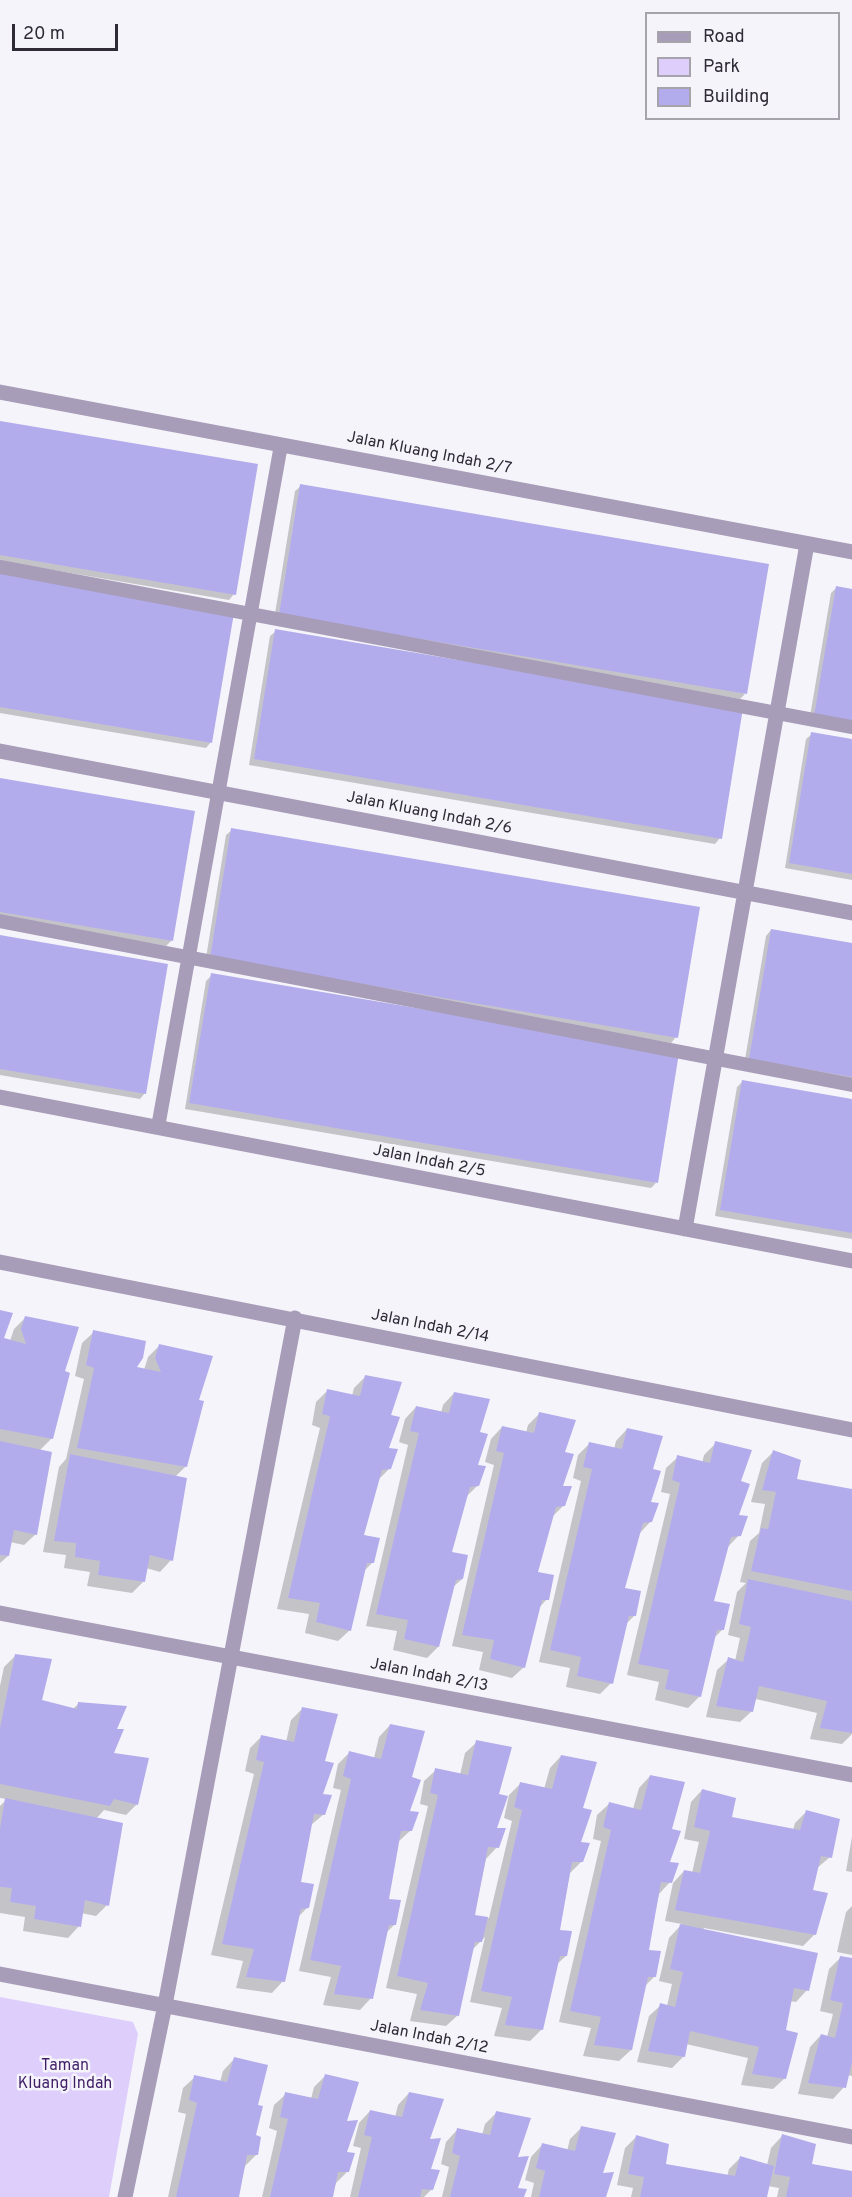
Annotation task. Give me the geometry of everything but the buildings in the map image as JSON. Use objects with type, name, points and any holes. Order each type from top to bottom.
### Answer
[{"type":"street","name":"Jalan Kluang Indah 2/7","points":[[0,392],[852,552]]},
{"type":"street","points":[[685,1229],[807,543]]},
{"type":"street","name":"Jalan Kluang Indah 2/6","points":[[0,751],[852,913]]},
{"type":"street","name":"Jalan Indah 2/5","points":[[0,1097],[852,1261]]},
{"type":"street","name":"Jalan Indah 2/14","points":[[0,1262],[295,1318],[852,1430]]},
{"type":"street","points":[[125,2197],[165,2005],[295,1318]]},
{"type":"street","name":"Jalan Indah 2/13","points":[[0,1613],[852,1774]]},
{"type":"street","name":"Jalan Indah 2/12","points":[[0,1974],[852,2137]]},
{"type":"lane","points":[[158,1127],[281,445]]},
{"type":"lane","points":[[0,567],[852,727]]},
{"type":"lane","points":[[0,921],[852,1084]]},
{"type":"green space","name":"Taman Kluang Indah","points":[[0,1997],[133,2022],[138,2034],[109,2197],[0,2197]]}]
